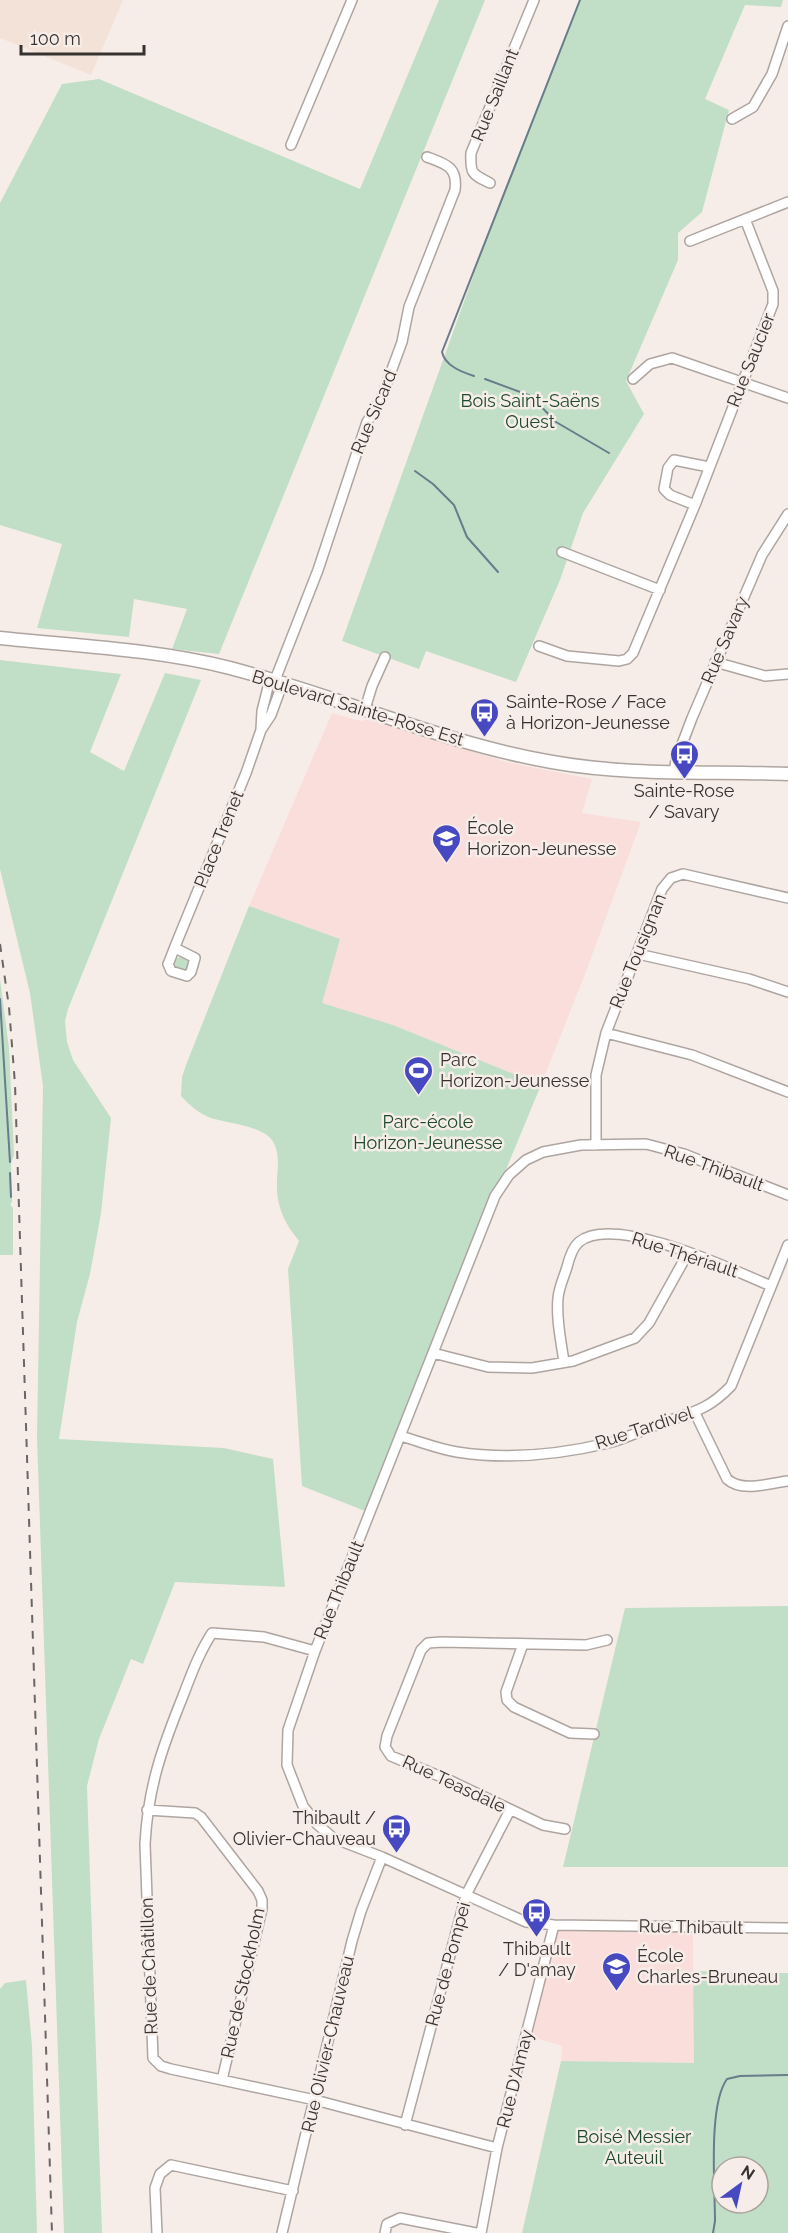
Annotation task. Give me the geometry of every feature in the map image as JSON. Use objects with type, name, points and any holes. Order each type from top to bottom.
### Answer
[{"type":"street","points":[[291,145],[352,0]]},
{"type":"street","name":"Rue Saillant","points":[[490,183],[474,175],[470,169],[471,153],[534,0]]},
{"type":"street","points":[[732,119],[753,106],[772,74],[788,26]]},
{"type":"street","name":"Rue Sicard","points":[[276,680],[318,570],[367,422],[381,399],[402,342],[409,307],[454,190],[456,180],[452,170],[443,163],[427,157]]},
{"type":"street","points":[[690,241],[788,202]]},
{"type":"street","name":"Rue Saucier","points":[[539,646],[567,656],[619,661],[627,659],[633,653],[773,304],[773,291],[745,219]]},
{"type":"street","points":[[633,379],[650,364],[672,358],[788,399]]},
{"type":"street","points":[[694,505],[670,495],[664,489],[668,468],[674,460],[709,467]]},
{"type":"street","name":"Rue Savary","points":[[674,772],[676,760],[715,663],[762,555],[788,514]]},
{"type":"street","points":[[562,552],[660,590]]},
{"type":"street","name":"Boulevard Sainte-Rose Est","points":[[0,638],[163,655],[223,666],[276,680],[481,746],[536,759],[594,768],[788,774]]},
{"type":"street","points":[[365,709],[385,657]]},
{"type":"street","points":[[715,663],[765,676],[788,674]]},
{"type":"street","name":"Place Trenet","points":[[261,730],[262,711],[276,680]]},
{"type":"street","name":"Place Trenet","points":[[175,948],[246,773],[261,730],[271,715],[276,680]]},
{"type":"street","name":"Rue Tousignan","points":[[596,1145],[596,1075],[606,1033],[662,889],[671,878],[683,874],[788,898]]},
{"type":"street","points":[[638,954],[748,979],[788,992]]},
{"type":"street","points":[[606,1033],[692,1055],[788,1092]]},
{"type":"street","name":"Rue Thibault","points":[[788,1196],[684,1154],[646,1144],[581,1145],[543,1152],[526,1160],[508,1175],[495,1196],[315,1651],[288,1730],[287,1765],[303,1806],[317,1824],[333,1838],[382,1857],[526,1922],[554,1925],[788,1928]]},
{"type":"street","name":"Rue Thériault","points":[[564,1362],[558,1316],[558,1296],[577,1243],[590,1236],[620,1234],[652,1240],[771,1286]]},
{"type":"street","name":"Rue Tardivel","points":[[400,1436],[454,1452],[496,1457],[530,1457],[609,1443],[695,1413],[717,1401],[731,1386],[788,1245]]},
{"type":"street","points":[[434,1353],[488,1367],[532,1368],[573,1361],[635,1338],[649,1323],[688,1252]]},
{"type":"street","points":[[695,1413],[727,1479],[733,1485],[788,1481]]},
{"type":"street","name":"Rue de Châtillon","points":[[315,1651],[264,1637],[212,1634],[201,1650],[161,1750],[147,1810],[152,2055],[163,2067],[315,2100],[497,2148]]},
{"type":"street","name":"Rue Teasdale","points":[[565,1829],[543,1825],[451,1781],[391,1756],[385,1747],[387,1736],[421,1650],[428,1643],[586,1645],[607,1640]]},
{"type":"street","points":[[523,1644],[506,1692],[507,1700],[514,1707],[570,1733],[594,1734]]},
{"type":"street","name":"Rue de Stockholm","points":[[147,1810],[195,1813],[201,1817],[258,1891],[262,1900],[262,1909],[222,2080]]},
{"type":"street","name":"Rue de Pompei","points":[[405,2125],[466,1895],[510,1810]]},
{"type":"street","name":"Rue Olivier-Chauveau","points":[[282,2233],[352,1941],[382,1857]]},
{"type":"street","name":"Rue D'Amay","points":[[481,2233],[497,2148],[554,1925]]},
{"type":"street","points":[[157,2233],[154,2188],[160,2174],[171,2165],[293,2191]]},
{"type":"street","points":[[385,2233],[387,2224],[400,2218],[476,2233]]},
{"type":"shaded area","points":[[0,0],[123,0],[91,75],[0,38]]},
{"type":"shaded area","name":"École Horizon-Jeunesse","points":[[332,713],[361,721],[368,719],[506,762],[592,779],[582,813],[641,822],[541,1085],[393,1025],[321,1003],[340,939],[249,906]]},
{"type":"shaded area","name":"École Charles-Bruneau","points":[[554,1925],[693,1928],[694,2063],[561,2061],[562,2046],[526,2035]]},
{"type":"green space","points":[[439,0],[485,0],[219,654],[172,649],[187,609],[134,599],[129,637],[37,628],[62,544],[0,525],[0,203],[62,84],[99,79],[360,189]]},
{"type":"green space","name":"Bois Saint-Saëns Ouest","points":[[580,0],[783,0],[781,7],[745,5],[705,99],[729,110],[702,212],[678,233],[678,260],[626,381],[644,414],[583,513],[560,580],[516,682],[426,651],[419,669],[342,641],[502,196]]},
{"type":"green space","points":[[0,660],[121,674],[90,752],[124,771],[165,673],[201,680],[65,1021],[67,1042],[73,1060],[111,1118],[101,1213],[90,1274],[77,1322],[59,1439],[224,1448],[273,1459],[285,1587],[175,1582],[143,1664],[131,1659],[99,1739],[87,1786],[102,2233],[64,2233],[37,1437],[43,1086],[30,993],[0,869]]},
{"type":"green space","name":"Parc-école Horizon-Jeunesse","points":[[249,906],[340,939],[322,1003],[393,1025],[541,1085],[370,1513],[302,1486],[288,1269],[299,1241],[287,1224],[279,1205],[278,1158],[275,1146],[267,1135],[260,1131],[207,1116],[181,1096],[182,1077],[186,1065]]},
{"type":"green space","points":[[181,957],[186,959],[188,964],[186,969],[181,971],[176,969],[174,964],[176,959]]},
{"type":"green space","points":[[0,979],[9,1048],[14,1155],[11,1163],[12,1202],[10,1204],[13,1208],[13,1255],[0,1255]]},
{"type":"green space","points":[[788,1606],[788,1867],[563,1867],[625,1608]]},
{"type":"green space","name":"Boisé Messier Auteuil","points":[[693,1971],[788,1973],[788,2233],[522,2233],[561,2061],[694,2063]]},
{"type":"green space","points":[[26,1980],[32,2046],[37,2233],[0,2233],[0,1989],[5,1983]]},
{"type":"waterway","points":[[474,376],[450,365],[442,352],[580,0]]},
{"type":"waterway","points":[[485,379],[531,396],[556,422],[609,453]]},
{"type":"waterway","points":[[415,471],[433,484],[454,505],[467,537],[498,572]]},
{"type":"waterway","points":[[0,999],[10,1162]]},
{"type":"waterway","points":[[10,1173],[11,1197]]},
{"type":"waterway","points":[[713,2233],[715,2126],[721,2091],[727,2079],[740,2076],[788,2075]]},
{"type":"railway","points":[[0,944],[9,1007],[15,1084],[52,2233]]},
{"type":"place","name":"Sainte-Rose / Face à Horizon-Jeunesse","points":[[485,738]]},
{"type":"place","name":"Sainte-Rose / Savary","points":[[684,780]]},
{"type":"place","name":"École Horizon-Jeunesse","points":[[446,864]]},
{"type":"place","name":"Parc Horizon-Jeunesse","points":[[419,1096]]},
{"type":"place","name":"Thibault / Olivier-Chauveau","points":[[397,1854]]},
{"type":"place","name":"Thibault / D'amay","points":[[537,1938]]},
{"type":"place","name":"École Charles-Bruneau","points":[[616,1992]]}]
